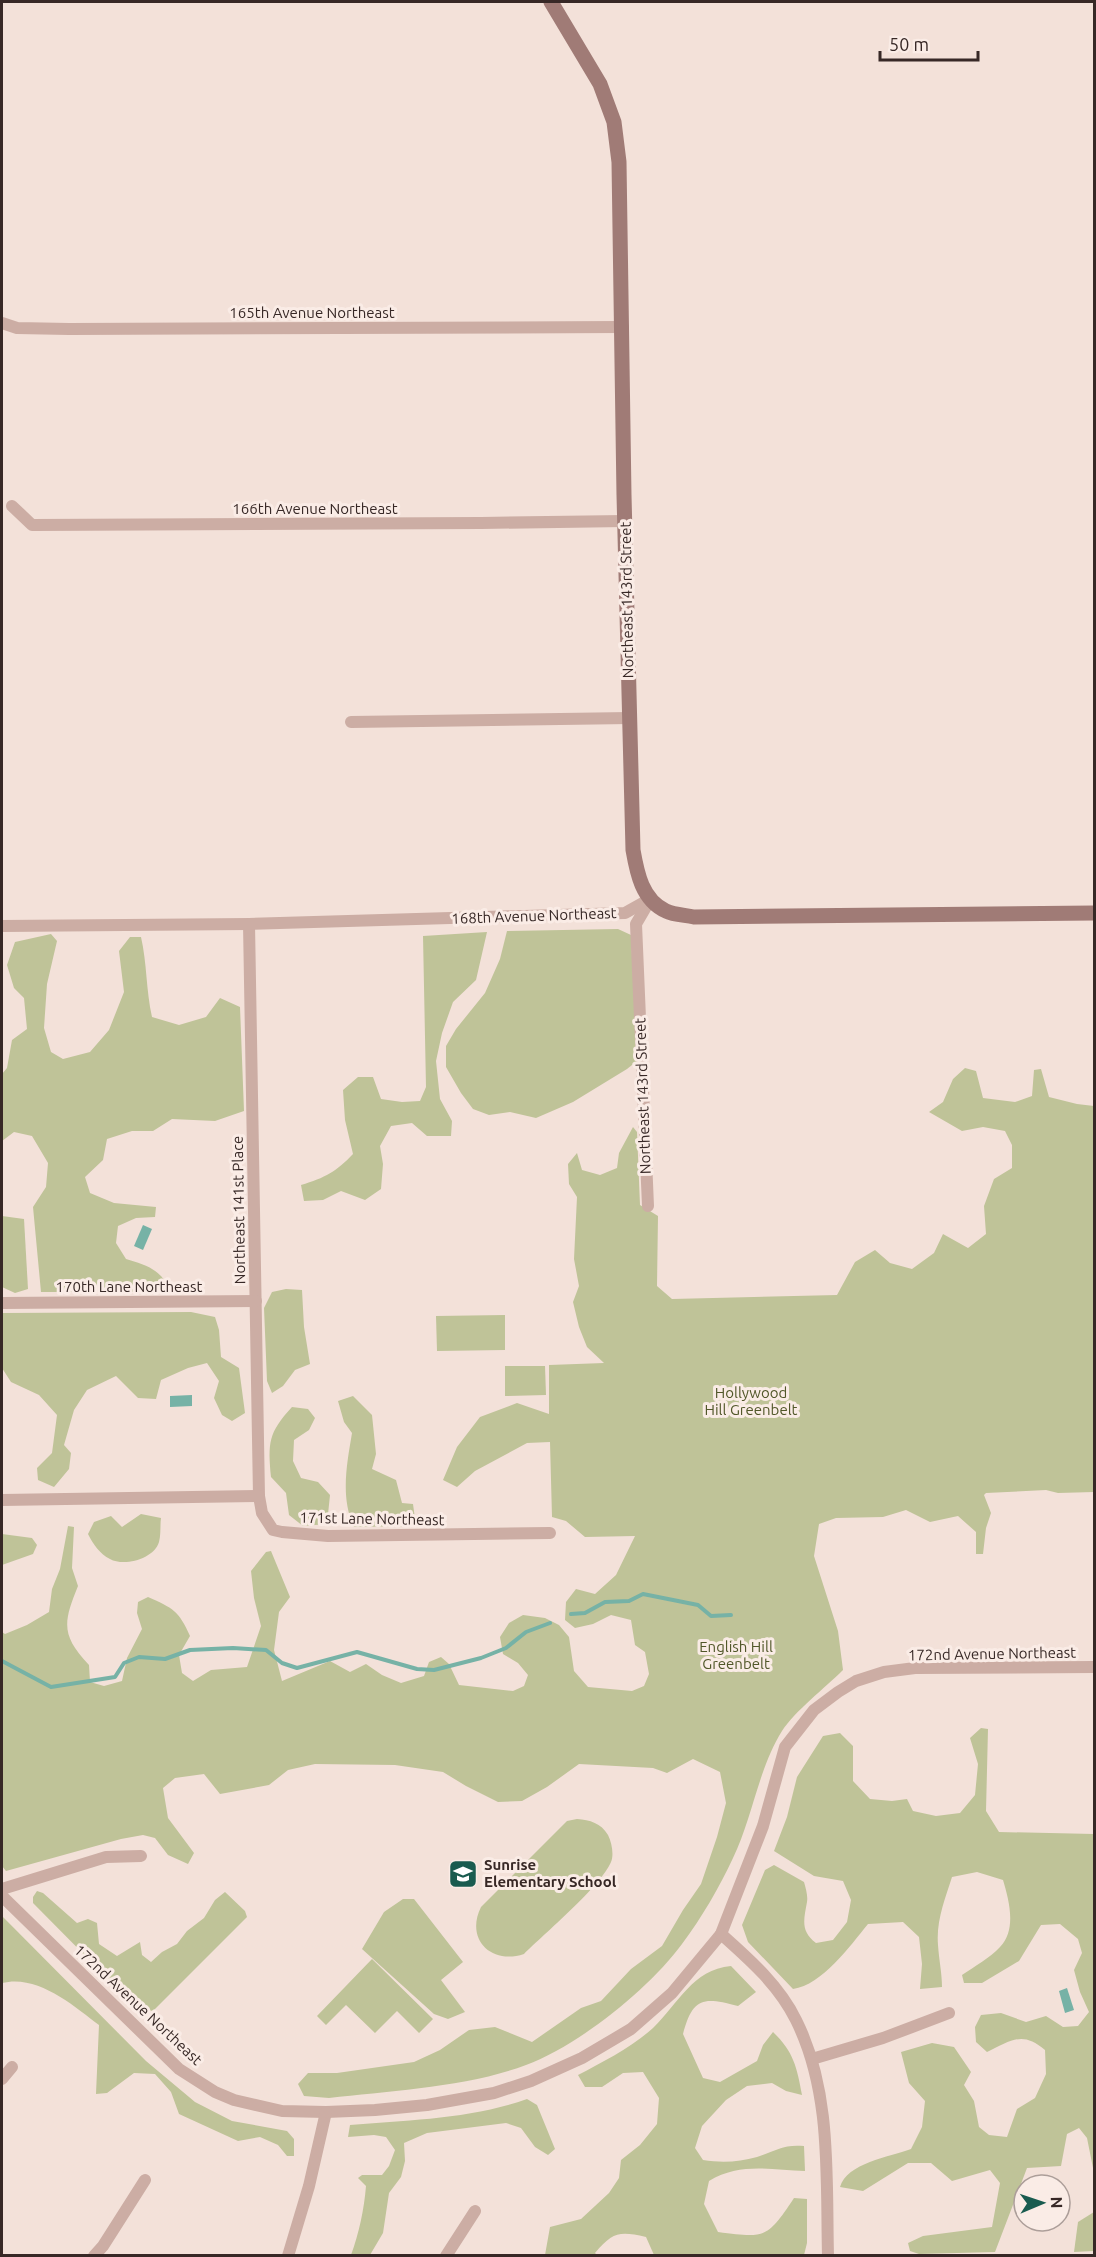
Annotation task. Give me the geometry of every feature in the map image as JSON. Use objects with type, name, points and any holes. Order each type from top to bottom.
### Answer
[{"type":"street","name":"Northeast 143rd Street","points":[[551,2],[600,84],[614,122],[620,162],[633,850],[639,881],[650,899],[636,924],[648,1206]]},
{"type":"street","name":"165th Avenue Northeast","points":[[2,323],[17,328],[69,329],[623,327]]},
{"type":"street","name":"166th Avenue Northeast","points":[[12,506],[32,525],[625,520]]},
{"type":"street","points":[[351,722],[630,718]]},
{"type":"street","points":[[650,899],[666,911],[694,917],[1095,913]]},
{"type":"street","name":"168th Avenue Northeast","points":[[2,926],[249,924],[625,913],[650,899]]},
{"type":"street","name":"Northeast 141st Place","points":[[249,924],[259,1496]]},
{"type":"street","name":"170th Lane Northeast","points":[[2,1303],[256,1301]]},
{"type":"street","points":[[2,1500],[259,1496]]},
{"type":"street","name":"171st Lane Northeast","points":[[259,1496],[262,1513],[273,1530],[282,1532],[328,1536],[550,1533]]},
{"type":"street","name":"172nd Avenue Northeast","points":[[2,1896],[179,2068],[215,2092],[234,2100],[282,2111],[326,2112],[428,2105],[494,2093],[531,2081],[582,2058],[631,2029],[672,1993],[720,1934],[763,1826],[785,1747],[814,1710],[838,1692],[856,1681],[884,1672],[915,1668],[1095,1667]]},
{"type":"street","points":[[2,1889],[106,1857],[141,1856]]},
{"type":"street","points":[[720,1934],[755,1964],[778,1992],[796,2019],[812,2059],[820,2090],[823,2116],[828,2256]]},
{"type":"street","points":[[812,2059],[883,2038],[949,2013]]},
{"type":"street","points":[[2,2079],[12,2067]]},
{"type":"street","points":[[288,2256],[309,2186],[326,2112]]},
{"type":"street","points":[[94,2256],[103,2246],[145,2180]]},
{"type":"street","points":[[446,2256],[475,2211]]},
{"type":"green space","points":[[618,929],[631,935],[637,1061],[573,1102],[536,1118],[510,1112],[489,1115],[473,1109],[446,1067],[446,1046],[456,1029],[485,993],[500,959],[507,931]]},
{"type":"green space","points":[[487,932],[476,980],[453,1002],[442,1033],[436,1061],[440,1099],[452,1121],[451,1136],[427,1136],[412,1123],[391,1126],[380,1146],[383,1164],[381,1189],[365,1200],[341,1191],[323,1200],[304,1201],[301,1185],[330,1173],[353,1154],[345,1120],[343,1090],[358,1077],[373,1077],[381,1099],[402,1102],[420,1101],[426,1087],[423,936]]},
{"type":"green space","points":[[51,934],[57,941],[47,984],[44,1028],[51,1052],[63,1059],[90,1052],[109,1030],[124,992],[119,951],[130,937],[141,937],[152,1017],[179,1025],[206,1017],[220,998],[240,1007],[244,1111],[215,1121],[172,1119],[153,1131],[132,1131],[107,1139],[103,1160],[85,1177],[90,1193],[114,1203],[156,1207],[155,1217],[136,1218],[118,1226],[116,1243],[126,1259],[150,1268],[164,1279],[167,1285],[156,1292],[41,1292],[33,1207],[46,1187],[48,1163],[32,1136],[14,1132],[2,1141],[2,1074],[7,1068],[12,1040],[27,1029],[24,998],[14,988],[7,965],[15,942]]},
{"type":"green space","points":[[965,1068],[976,1071],[983,1098],[1015,1102],[1032,1096],[1034,1070],[1041,1069],[1049,1097],[1094,1106],[1094,1492],[1058,1493],[1046,1490],[986,1493],[984,1495],[991,1513],[986,1528],[983,1554],[976,1554],[976,1532],[958,1516],[930,1522],[906,1510],[883,1517],[836,1518],[819,1524],[814,1556],[838,1631],[843,1670],[802,1708],[782,1731],[767,1761],[740,1843],[716,1891],[682,1944],[632,1997],[568,2044],[526,2065],[503,2072],[429,2087],[329,2098],[304,2096],[298,2084],[308,2073],[337,2073],[414,2062],[440,2050],[469,2030],[495,2027],[532,2042],[581,2008],[601,2001],[631,1969],[662,1946],[701,1884],[726,1803],[720,1772],[693,1759],[667,1773],[653,1768],[579,1764],[547,1787],[522,1801],[498,1802],[443,1772],[395,1765],[315,1764],[288,1770],[269,1785],[220,1794],[204,1774],[175,1778],[163,1788],[168,1818],[194,1853],[188,1864],[168,1855],[155,1838],[143,1835],[6,1871],[2,1866],[2,1632],[5,1634],[27,1625],[49,1612],[52,1589],[60,1569],[68,1526],[74,1527],[72,1568],[78,1586],[69,1610],[67,1628],[69,1637],[89,1665],[90,1682],[104,1686],[122,1681],[127,1658],[142,1629],[137,1613],[138,1602],[148,1597],[174,1611],[186,1628],[190,1636],[179,1655],[182,1673],[193,1681],[211,1670],[247,1667],[261,1626],[254,1598],[251,1571],[266,1552],[271,1551],[290,1597],[279,1612],[274,1650],[282,1681],[330,1661],[350,1672],[366,1664],[382,1675],[401,1683],[424,1676],[429,1662],[441,1657],[449,1664],[459,1685],[513,1691],[524,1686],[528,1675],[518,1663],[503,1654],[500,1637],[509,1623],[523,1615],[545,1618],[559,1625],[569,1637],[574,1671],[588,1687],[632,1691],[644,1686],[649,1674],[645,1652],[635,1645],[631,1620],[611,1615],[593,1624],[575,1628],[565,1620],[566,1602],[576,1589],[595,1594],[616,1575],[635,1536],[585,1537],[566,1521],[552,1517],[550,1442],[527,1443],[475,1471],[457,1487],[443,1480],[457,1447],[480,1417],[517,1403],[549,1414],[549,1365],[604,1363],[587,1347],[573,1302],[579,1286],[574,1259],[577,1197],[569,1184],[568,1164],[577,1153],[582,1170],[600,1175],[617,1168],[619,1153],[633,1127],[637,1132],[640,1205],[658,1216],[657,1286],[672,1299],[837,1295],[855,1262],[875,1250],[890,1263],[912,1269],[934,1253],[943,1234],[968,1248],[986,1234],[984,1206],[994,1179],[1012,1168],[1012,1145],[1005,1131],[983,1127],[962,1131],[929,1112],[943,1102],[953,1079]]},
{"type":"green space","points":[[2,1216],[24,1219],[28,1289],[15,1293],[2,1287]]},
{"type":"green space","points":[[286,1289],[302,1290],[304,1327],[310,1364],[295,1370],[283,1386],[272,1393],[267,1381],[264,1308],[272,1292]]},
{"type":"green space","points":[[191,1312],[215,1317],[219,1330],[221,1357],[239,1368],[245,1413],[232,1421],[222,1415],[214,1398],[219,1381],[207,1363],[188,1368],[161,1380],[156,1399],[138,1398],[116,1376],[87,1390],[74,1410],[64,1445],[71,1453],[69,1469],[54,1487],[38,1480],[37,1468],[52,1453],[57,1415],[39,1395],[11,1382],[2,1368],[2,1313]]},
{"type":"green space","points":[[505,1315],[505,1350],[437,1351],[436,1316]]},
{"type":"green space","points":[[505,1366],[545,1366],[546,1395],[505,1396]]},
{"type":"green space","points":[[353,1396],[372,1415],[376,1454],[372,1469],[396,1480],[402,1503],[413,1504],[416,1526],[354,1527],[346,1492],[352,1433],[344,1422],[338,1401]]},
{"type":"green space","points":[[292,1407],[308,1409],[315,1418],[309,1430],[294,1440],[293,1461],[301,1478],[318,1482],[330,1495],[327,1524],[303,1526],[289,1515],[286,1493],[271,1477],[271,1439],[278,1424]]},
{"type":"green space","points":[[141,1514],[161,1518],[159,1542],[156,1548],[138,1560],[123,1562],[110,1559],[97,1548],[88,1534],[94,1522],[111,1516],[122,1527]]},
{"type":"green space","points":[[2,1534],[32,1538],[37,1545],[33,1554],[2,1565]]},
{"type":"green space","points":[[981,1728],[988,1729],[986,1811],[999,1832],[1094,1834],[1094,2173],[1087,2138],[1079,2128],[1067,2134],[1061,2166],[1027,2168],[1025,2173],[1012,2173],[1012,2207],[995,2252],[919,2254],[910,2251],[908,2243],[923,2236],[992,2227],[1000,2183],[990,2170],[952,2181],[931,2163],[908,2163],[863,2191],[840,2187],[851,2172],[860,2167],[911,2149],[922,2127],[925,2101],[909,2083],[901,2052],[932,2043],[954,2047],[971,2072],[964,2085],[974,2101],[979,2127],[989,2135],[1007,2137],[1017,2109],[1035,2098],[1046,2074],[1045,2050],[1030,2040],[1016,2039],[987,2052],[976,2042],[975,2027],[981,2015],[1001,2013],[1026,2022],[1046,2016],[1063,2027],[1078,2026],[1089,2012],[1074,1970],[1082,1953],[1078,1939],[1060,1924],[1041,1925],[1019,1961],[982,1983],[964,1983],[962,1975],[1000,1947],[1010,1924],[1009,1906],[1003,1880],[977,1872],[952,1877],[944,1902],[938,1936],[942,1987],[920,1989],[922,1964],[919,1937],[903,1922],[868,1924],[825,1972],[804,1986],[793,1989],[748,1942],[742,1925],[765,1870],[774,1865],[804,1882],[807,1897],[804,1924],[807,1934],[816,1943],[833,1940],[847,1922],[851,1900],[843,1881],[814,1876],[774,1851],[787,1817],[797,1777],[823,1736],[840,1733],[853,1746],[853,1781],[870,1799],[892,1801],[907,1799],[913,1811],[936,1816],[960,1813],[975,1795],[978,1764],[970,1738]]},
{"type":"green space","points":[[577,1819],[595,1823],[608,1835],[612,1856],[605,1872],[596,1884],[524,1954],[501,1956],[484,1947],[476,1929],[481,1907],[567,1821]]},
{"type":"green space","points":[[37,1891],[43,1893],[77,1923],[88,1919],[97,1923],[99,1944],[117,1956],[140,1942],[142,1955],[151,1962],[162,1952],[177,1944],[187,1931],[204,1918],[215,1900],[225,1892],[245,1911],[247,1917],[153,2011],[142,2009],[130,2001],[33,1903],[33,1897]]},
{"type":"green space","points":[[403,1899],[414,1899],[463,1962],[441,1980],[465,2012],[448,2019],[434,2014],[362,1949],[384,1912]]},
{"type":"green space","points":[[2,1916],[146,2061],[195,2102],[232,2121],[287,2131],[294,2139],[294,2156],[287,2156],[278,2145],[260,2137],[238,2141],[179,2114],[171,2092],[155,2074],[134,2073],[107,2093],[96,2094],[99,2025],[54,1993],[41,1987],[15,1981],[2,1983]]},
{"type":"green space","points":[[372,1959],[433,2019],[419,2033],[397,2011],[375,2033],[346,2005],[326,2025],[317,2016]]},
{"type":"green space","points":[[731,1966],[756,1992],[738,2006],[708,2001],[701,2003],[691,2013],[683,2034],[703,2078],[720,2082],[757,2061],[763,2045],[773,2032],[786,2046],[794,2061],[802,2095],[786,2091],[772,2083],[747,2086],[726,2100],[702,2126],[695,2148],[703,2160],[724,2162],[750,2159],[785,2147],[804,2146],[805,2171],[756,2168],[732,2171],[709,2181],[704,2204],[718,2232],[756,2235],[770,2228],[794,2198],[807,2199],[807,2243],[804,2255],[654,2255],[646,2237],[623,2234],[607,2241],[595,2253],[597,2255],[545,2255],[550,2227],[581,2219],[609,2193],[619,2178],[621,2160],[640,2145],[657,2124],[659,2098],[643,2072],[623,2073],[602,2087],[585,2087],[578,2075],[617,2054],[645,2035],[696,1981],[706,1974]]},
{"type":"green space","points":[[527,2099],[537,2105],[555,2149],[548,2155],[535,2147],[521,2128],[506,2123],[427,2133],[404,2143],[405,2161],[401,2177],[389,2193],[383,2233],[370,2255],[351,2255],[361,2221],[366,2186],[358,2178],[362,2175],[382,2175],[389,2166],[395,2150],[386,2137],[374,2135],[348,2137],[350,2125],[462,2115]]},
{"type":"green space","points":[[1094,2212],[1094,2251],[1074,2252],[1078,2222]]},
{"type":"water","points":[[143,1225],[152,1229],[143,1250],[134,1246]]},
{"type":"water","points":[[192,1395],[192,1406],[170,1407],[170,1396]]},
{"type":"water","points":[[1067,1988],[1074,2010],[1065,2013],[1059,1991]]},
{"type":"waterway","points":[[571,1614],[585,1613],[605,1602],[629,1601],[643,1594],[698,1605],[711,1616],[731,1615]]},
{"type":"waterway","points":[[2,1661],[51,1687],[115,1677],[124,1663],[139,1657],[165,1659],[190,1650],[233,1648],[266,1650],[282,1663],[297,1668],[357,1652],[417,1669],[434,1670],[481,1658],[506,1648],[526,1632],[550,1623]]},
{"type":"place","name":"Sunrise Elementary School","points":[[463,1874]]},
{"type":"park label","name":"Hollywood Hill Greenbelt","points":[[751,1402]]},
{"type":"park label","name":"English Hill Greenbelt","points":[[736,1656]]}]
